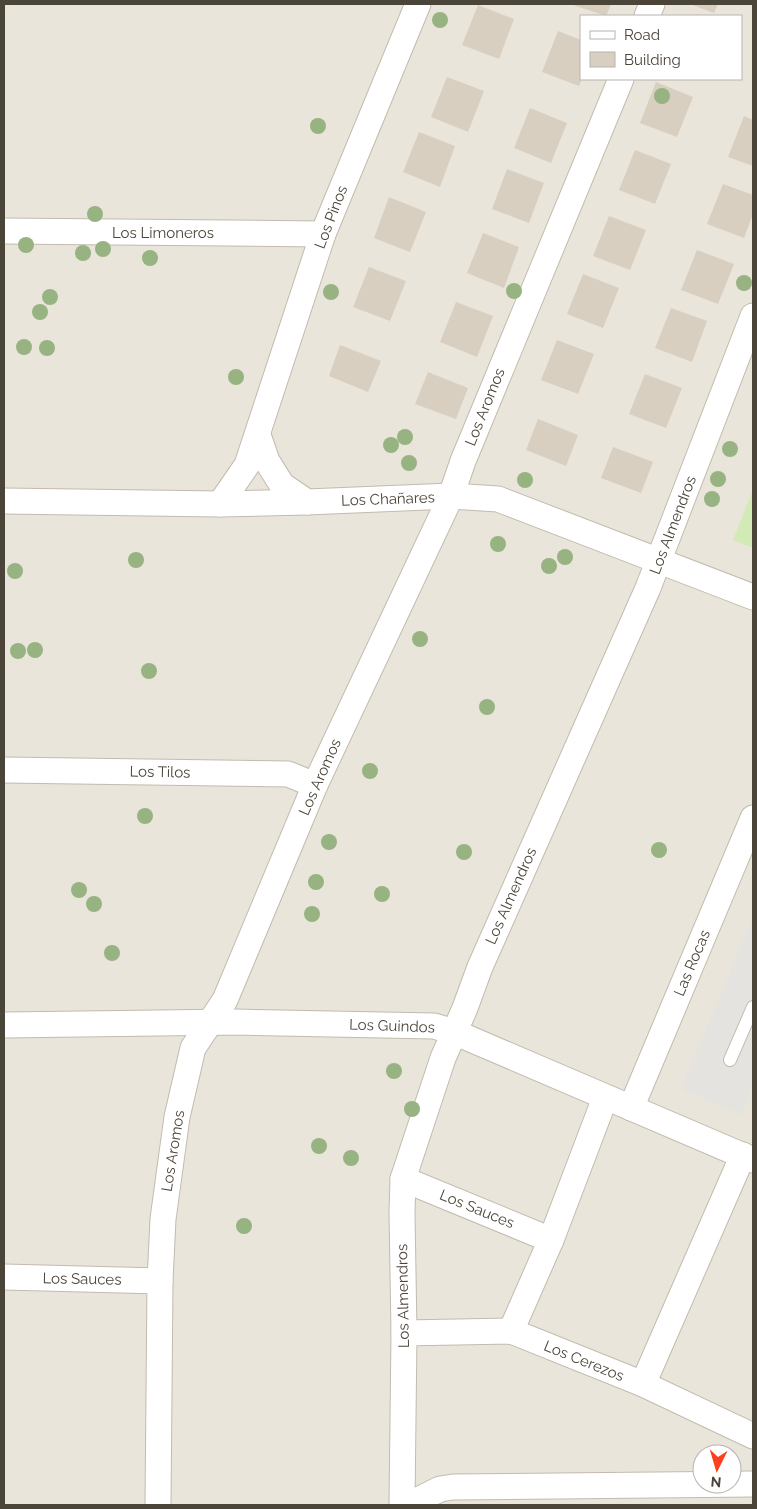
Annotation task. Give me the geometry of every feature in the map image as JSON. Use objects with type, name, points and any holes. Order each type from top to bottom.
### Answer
[{"type":"street","name":"Los Pinos","points":[[220,504],[247,465],[322,234],[418,4]]},
{"type":"street","name":"Los Aromos","points":[[158,1505],[160,1281],[163,1219],[178,1117],[193,1048],[225,1000],[315,785],[451,496],[463,461],[621,80]]},
{"type":"street","name":"Los Limoneros","points":[[4,231],[322,234]]},
{"type":"street","name":"Los Almendros","points":[[402,1505],[403,1179],[454,1032],[480,968],[658,561],[753,316]]},
{"type":"street","points":[[258,435],[267,461],[282,485],[307,502]]},
{"type":"street","name":"Los Chañares","points":[[4,501],[220,504],[451,496],[498,499],[753,597]]},
{"type":"street","name":"Los Tilos","points":[[4,770],[288,774],[315,785]]},
{"type":"street","name":"Las Rocas","points":[[631,1108],[753,818]]},
{"type":"street","name":"Los Guindos","points":[[4,1025],[210,1023],[434,1026],[454,1032],[605,1098],[748,1157]]},
{"type":"street","points":[[511,1332],[551,1240],[605,1098]]},
{"type":"street","points":[[643,1384],[748,1157]]},
{"type":"street","name":"Los Sauces","points":[[403,1179],[551,1240]]},
{"type":"street","name":"Los Sauces","points":[[4,1277],[160,1281]]},
{"type":"street","name":"Los Cerezos","points":[[404,1333],[511,1332],[643,1384],[753,1436]]},
{"type":"street","points":[[408,1505],[440,1489],[453,1487],[753,1484]]},
{"type":"lane","points":[[730,1060],[753,1006]]},
{"type":"shaded area","points":[[4,4],[753,4],[753,1505],[4,1505]]},
{"type":"shaded area","points":[[753,917],[753,1085],[742,1115],[681,1089]]},
{"type":"green space","points":[[753,490],[753,548],[733,540]]},
{"type":"building","points":[[570,4],[611,4],[606,15]]},
{"type":"building","points":[[690,4],[718,4],[714,13]]},
{"type":"building","points":[[478,5],[514,19],[499,59],[462,45]]},
{"type":"building","points":[[558,31],[580,40],[580,80],[582,80],[579,86],[542,72]]},
{"type":"building","points":[[447,77],[484,91],[468,132],[431,117]]},
{"type":"building","points":[[656,82],[693,97],[677,137],[640,123]]},
{"type":"building","points":[[530,108],[567,123],[551,163],[514,148]]},
{"type":"building","points":[[744,116],[753,120],[753,166],[728,157]]},
{"type":"building","points":[[419,132],[455,146],[440,187],[403,172]]},
{"type":"building","points":[[635,150],[671,164],[655,204],[619,190]]},
{"type":"building","points":[[507,169],[544,183],[529,223],[492,209]]},
{"type":"building","points":[[723,184],[753,195],[753,214],[744,238],[707,224]]},
{"type":"building","points":[[389,197],[426,212],[410,252],[374,238]]},
{"type":"building","points":[[609,216],[646,230],[630,270],[593,256]]},
{"type":"building","points":[[483,233],[519,247],[504,288],[467,273]]},
{"type":"building","points":[[697,250],[734,264],[718,304],[681,290]]},
{"type":"building","points":[[369,267],[406,281],[390,321],[353,307]]},
{"type":"building","points":[[583,274],[619,288],[603,328],[567,314]]},
{"type":"building","points":[[456,302],[493,316],[477,357],[440,342]]},
{"type":"building","points":[[671,308],[707,321],[692,362],[655,348]]},
{"type":"building","points":[[557,340],[594,354],[578,394],[541,380]]},
{"type":"building","points":[[340,345],[381,361],[368,392],[329,376]]},
{"type":"building","points":[[428,372],[468,388],[456,419],[415,404]]},
{"type":"building","points":[[645,374],[682,388],[666,428],[629,414]]},
{"type":"building","points":[[538,419],[578,435],[566,466],[526,450]]},
{"type":"building","points":[[613,447],[653,462],[641,493],[601,478]]}]
